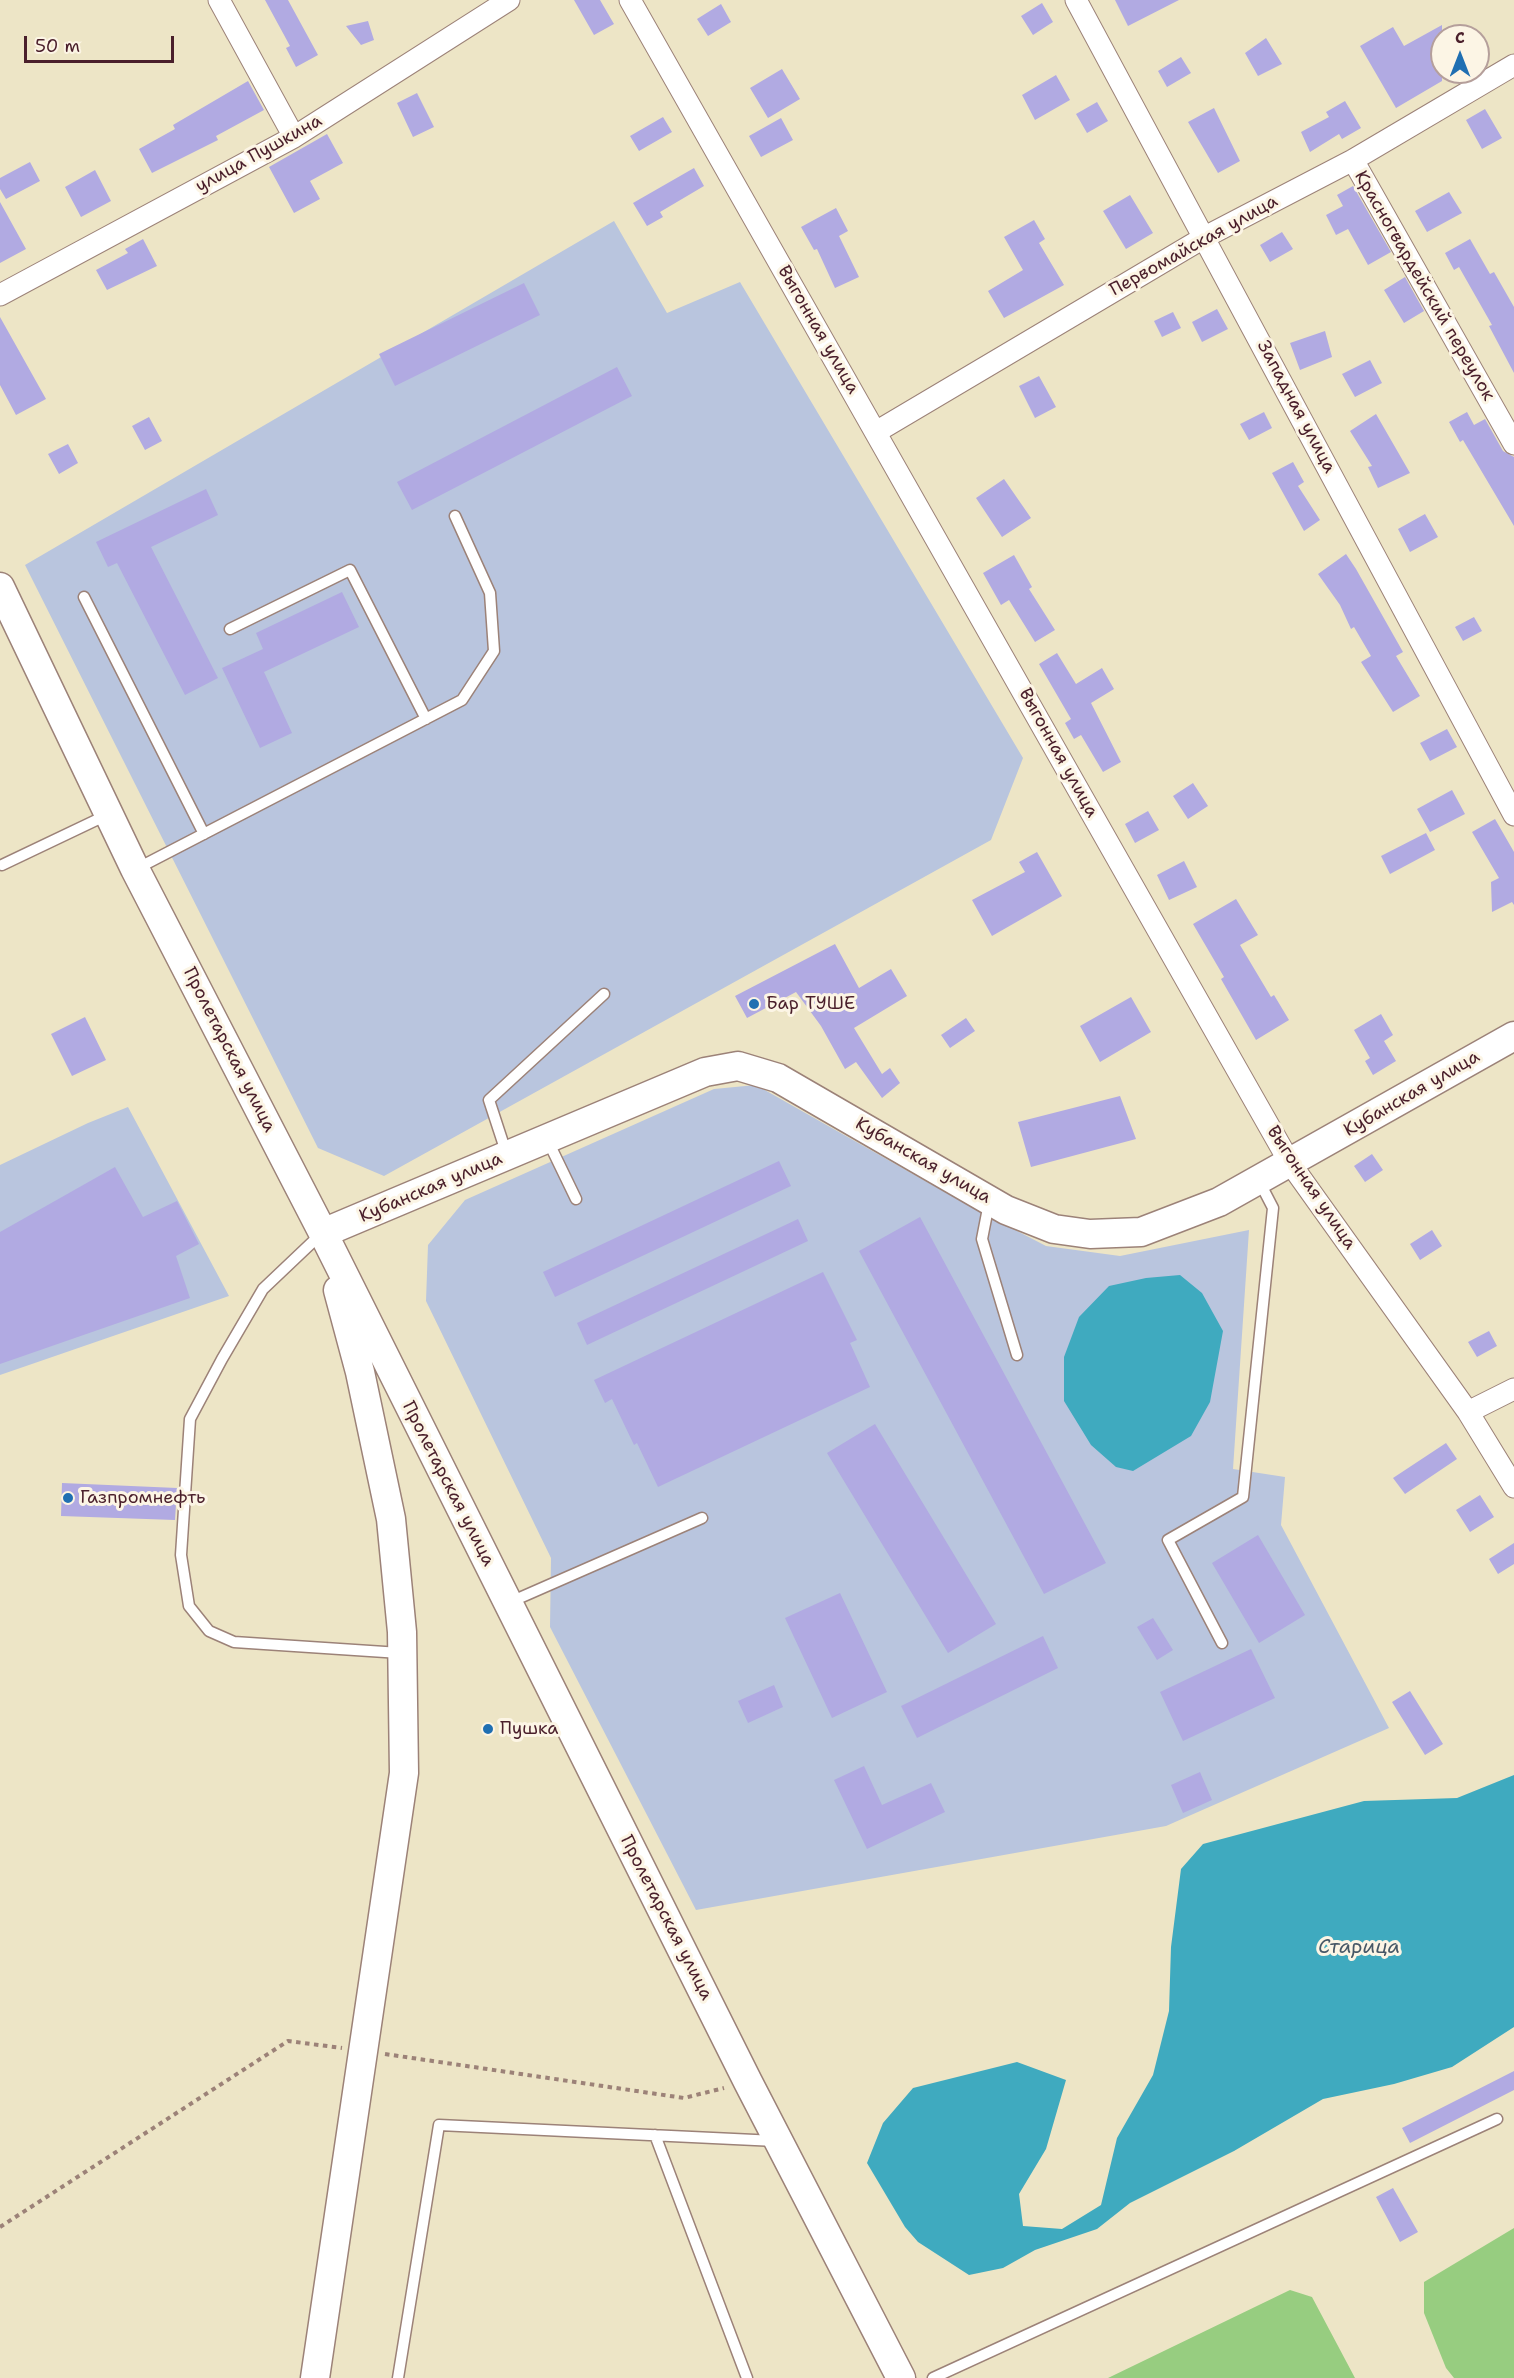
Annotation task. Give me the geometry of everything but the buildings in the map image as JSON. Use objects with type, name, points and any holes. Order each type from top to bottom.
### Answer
[{"type":"street","points":[[219,0],[294,137]]},
{"type":"street","name":"улица Пушкина","points":[[0,295],[294,137],[509,0]]},
{"type":"street","name":"Выгонная улица","points":[[630,0],[1290,1163],[1468,1412],[1514,1487]]},
{"type":"street","name":"Западная улица","points":[[1076,0],[1514,816]]},
{"type":"street","name":"Первомайская улица","points":[[876,432],[1205,237],[1353,160],[1514,65]]},
{"type":"street","name":"Красногвардейский переулок","points":[[1353,160],[1514,444]]},
{"type":"street","name":"Пролетарская улица","points":[[0,587],[135,869],[323,1233],[779,2141],[901,2378]]},
{"type":"street","name":"Кубанская улица","points":[[323,1233],[705,1072],[738,1066],[778,1078],[989,1200],[1054,1229],[1090,1234],[1141,1232],[1219,1202],[1259,1181],[1514,1036]]},
{"type":"street","points":[[315,2378],[404,1773],[403,1653],[399,1588],[391,1519],[360,1372],[323,1233]]},
{"type":"street","points":[[1468,1412],[1514,1389]]},
{"type":"lane","points":[[135,869],[462,700],[494,651],[490,593],[455,516]]},
{"type":"lane","points":[[230,629],[350,570],[426,719]]},
{"type":"lane","points":[[84,597],[204,834]]},
{"type":"lane","points":[[3,865],[109,814]]},
{"type":"lane","points":[[507,1156],[489,1100],[604,994]]},
{"type":"lane","points":[[547,1138],[576,1199]]},
{"type":"lane","points":[[1222,1642],[1168,1540],[1243,1497],[1273,1208],[1259,1181]]},
{"type":"lane","points":[[989,1200],[982,1239],[1017,1355]]},
{"type":"lane","points":[[323,1233],[263,1289],[190,1419],[181,1554],[189,1606],[209,1631],[234,1642],[403,1653]]},
{"type":"lane","points":[[508,1603],[702,1518]]},
{"type":"lane","points":[[933,2378],[1497,2119]]},
{"type":"lane","points":[[398,2378],[439,2125],[779,2141]]},
{"type":"lane","points":[[655,2135],[747,2378]]},
{"type":"shaded area","points":[[614,221],[667,313],[740,282],[1023,758],[991,840],[384,1176],[318,1148],[25,565]]},
{"type":"shaded area","points":[[756,1085],[973,1208],[1046,1246],[1120,1256],[1249,1230],[1233,1469],[1285,1477],[1281,1525],[1389,1728],[1166,1826],[696,1910],[550,1627],[551,1558],[426,1301],[428,1245],[465,1200],[714,1089]]},
{"type":"shaded area","points":[[128,1107],[229,1296],[0,1375],[0,1165],[88,1123]]},
{"type":"green space","points":[[1514,2228],[1514,2378],[1454,2378],[1446,2368],[1424,2313],[1424,2282]]},
{"type":"green space","points":[[1290,2290],[1312,2297],[1355,2378],[1108,2378]]},
{"type":"water","points":[[1180,1275],[1202,1293],[1223,1331],[1210,1402],[1191,1436],[1133,1471],[1116,1467],[1091,1445],[1064,1401],[1064,1357],[1079,1317],[1109,1286],[1146,1278]]},
{"type":"water","name":"Старица","points":[[1514,1775],[1514,2027],[1452,2067],[1394,2084],[1323,2099],[1234,2151],[1130,2203],[1097,2229],[1035,2250],[1003,2268],[969,2275],[918,2242],[905,2227],[867,2163],[883,2123],[913,2088],[1017,2062],[1066,2080],[1046,2149],[1019,2194],[1023,2226],[1062,2229],[1101,2205],[1117,2138],[1153,2075],[1169,2011],[1171,1947],[1181,1869],[1203,1844],[1364,1801],[1457,1798]]},
{"type":"place","name":"Бар ТУШЕ","points":[[754,1004]]},
{"type":"place","name":"Газпромнефть","points":[[68,1498]]},
{"type":"place","name":"Пушка","points":[[488,1729]]}]
